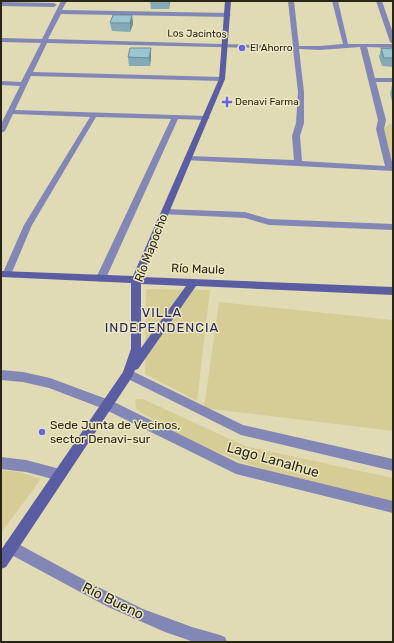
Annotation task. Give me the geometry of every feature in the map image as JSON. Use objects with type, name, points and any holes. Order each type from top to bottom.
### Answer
[{"type":"street","points":[[1,131],[64,1]]},
{"type":"street","name":"Río Mapocho","points":[[1,562],[128,374],[136,345],[136,280],[222,79],[226,45],[228,1]]},
{"type":"street","points":[[291,1],[301,92],[300,123],[296,136],[298,162]]},
{"type":"street","points":[[335,1],[346,46]]},
{"type":"street","points":[[379,1],[393,42]]},
{"type":"street","points":[[1,4],[54,5]]},
{"type":"street","points":[[58,12],[228,15]]},
{"type":"street","name":"Los Jacintos","points":[[1,40],[330,48],[363,45],[393,46]]},
{"type":"street","points":[[188,158],[298,162],[346,168],[391,169],[380,129],[385,120],[372,80],[363,45]]},
{"type":"street","points":[[28,74],[222,79]]},
{"type":"street","points":[[372,80],[393,80]]},
{"type":"street","points":[[1,84],[23,84]]},
{"type":"street","points":[[10,112],[206,118]]},
{"type":"street","points":[[4,274],[28,225],[94,114]]},
{"type":"street","points":[[101,278],[175,117]]},
{"type":"street","points":[[165,212],[245,215],[269,222],[393,227]]},
{"type":"street","name":"Río Maule","points":[[4,274],[393,291]]},
{"type":"street","points":[[128,374],[194,282]]},
{"type":"street","name":"Lago Lanalhue","points":[[128,374],[241,430],[393,465]]},
{"type":"street","name":"Lago Lanalhue","points":[[1,375],[23,377],[50,383],[108,405],[236,468],[393,507]]},
{"type":"street","points":[[1,463],[26,466],[60,475]]},
{"type":"street","name":"Río Bueno","points":[[11,547],[82,586],[158,622],[220,642]]},
{"type":"shaded area","points":[[389,124],[393,124],[393,162],[383,130]]},
{"type":"shaded area","points":[[146,289],[210,290],[197,401],[145,374]]},
{"type":"shaded area","points":[[219,302],[393,320],[393,431],[204,408]]},
{"type":"shaded area","points":[[136,399],[143,399],[245,446],[393,478],[393,502],[279,474],[230,457],[181,435],[136,409]]},
{"type":"shaded area","points":[[1,470],[19,472],[41,479],[1,533]]},
{"type":"building","points":[[113,15],[132,15],[130,23],[110,23]]},
{"type":"building","points":[[130,48],[151,48],[149,58],[128,57]]},
{"type":"building","points":[[381,48],[393,49],[393,58],[384,58]]},
{"type":"place","name":"El Ahorro","points":[[242,48]]},
{"type":"place","name":"Denavi Farma","points":[[227,102]]},
{"type":"place","name":"Sede Junta de Vecinos, sector Denavi-sur","points":[[42,432]]},
{"type":"district","name":"VILLA INDEPENDENCIA","points":[[162,320]]}]
